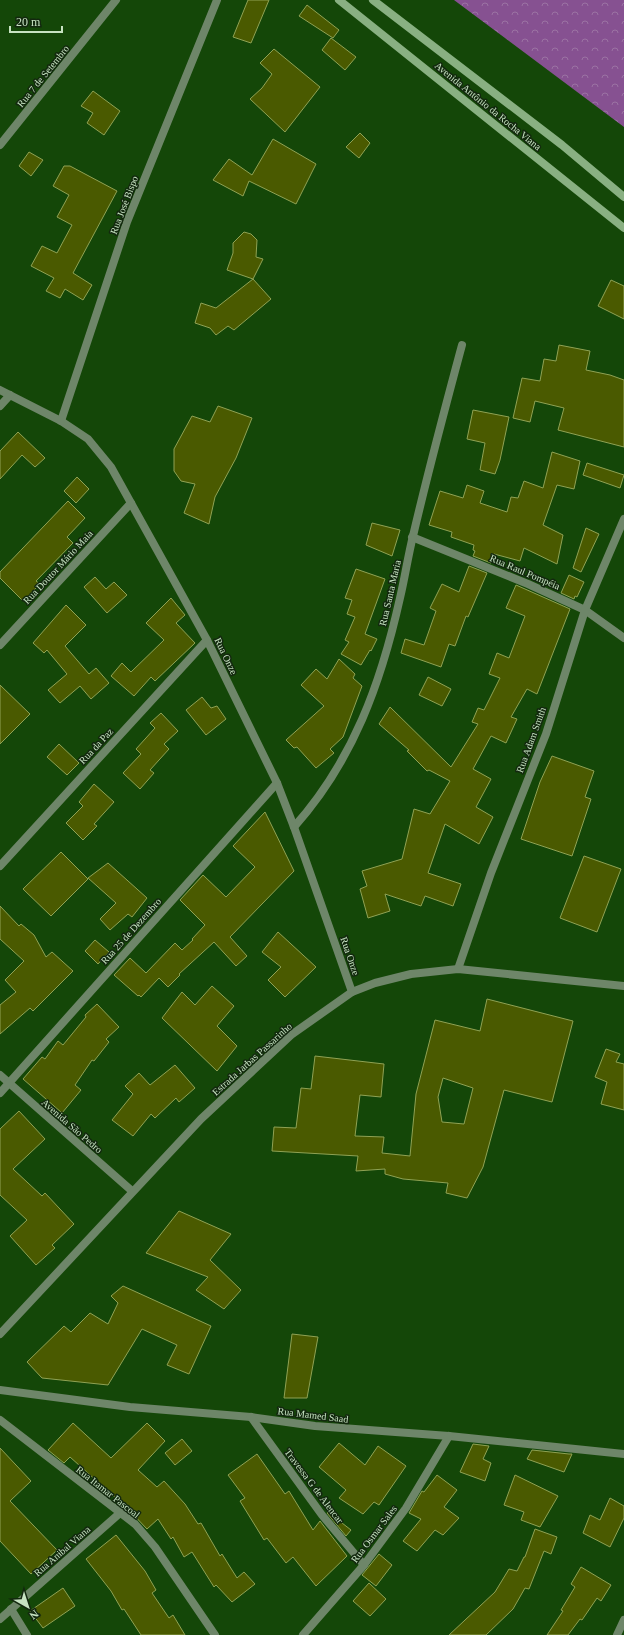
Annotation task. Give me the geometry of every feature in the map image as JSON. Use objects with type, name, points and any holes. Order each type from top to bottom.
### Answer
[{"type":"main road","name":"Avenida Antônio da Rocha Viana","points":[[339,0],[624,228]]},
{"type":"main road","name":"Avenida Antônio da Rocha Viana","points":[[373,0],[562,145],[624,197]]},
{"type":"street","name":"Rua 7 de Setembro","points":[[0,145],[116,0]]},
{"type":"street","name":"Rua José Bispo","points":[[61,421],[127,222],[217,0]]},
{"type":"street","name":"Rua Santa Maria","points":[[294,826],[326,788],[339,767],[366,713],[396,614],[412,537],[462,345]]},
{"type":"street","name":"Rua Onze","points":[[0,390],[61,421],[88,439],[111,467],[207,640],[277,783],[294,826],[352,992]]},
{"type":"street","points":[[0,406],[10,395]]},
{"type":"street","name":"Rua Doutor Mário Maia","points":[[0,645],[131,503]]},
{"type":"street","name":"Rua Adam Smith","points":[[458,969],[491,873],[546,734],[585,610],[624,519]]},
{"type":"street","name":"Rua Raul Pompéia","points":[[412,537],[528,584],[585,610],[624,638]]},
{"type":"street","name":"Rua da Paz","points":[[0,866],[207,640]]},
{"type":"street","name":"Rua 25 de Dezembro","points":[[0,1092],[277,783]]},
{"type":"street","name":"Estrada Jarbas Passarinho","points":[[0,1334],[132,1191],[201,1119],[291,1035],[352,992],[375,983],[411,974],[458,969],[624,986]]},
{"type":"street","name":"Avenida São Pedro","points":[[0,1076],[132,1191]]},
{"type":"street","name":"Rua Mamed Saad","points":[[0,1390],[130,1407],[250,1417],[315,1426],[449,1436],[624,1454]]},
{"type":"street","name":"Travessa G de Alencar","points":[[250,1417],[322,1515],[364,1565]]},
{"type":"street","name":"Rua Itamar Pascoal","points":[[0,1420],[135,1524],[155,1547],[215,1635]]},
{"type":"street","name":"Rua Osmar Sales","points":[[303,1635],[364,1565],[406,1508],[449,1436]]},
{"type":"street","name":"Rua Anibal Viana","points":[[0,1619],[120,1513]]},
{"type":"street","points":[[11,1609],[27,1635]]},
{"type":"street","points":[[617,1635],[624,1620]]},
{"type":"green space","points":[[454,0],[624,0],[624,127]]},
{"type":"building","points":[[248,0],[269,0],[251,43],[233,37]]},
{"type":"building","points":[[307,5],[339,30],[333,38],[299,16]]},
{"type":"building","points":[[331,38],[356,57],[345,70],[322,50]]},
{"type":"building","points":[[274,49],[320,87],[285,132],[250,99],[262,88],[272,74],[260,63]]},
{"type":"building","points":[[93,91],[120,111],[104,135],[87,123],[93,113],[81,106]]},
{"type":"building","points":[[360,133],[370,143],[359,158],[346,147]]},
{"type":"building","points":[[273,139],[316,164],[296,204],[249,181],[243,196],[213,180],[229,159],[252,175]]},
{"type":"building","points":[[29,152],[43,160],[31,176],[19,166]]},
{"type":"building","points":[[64,166],[70,166],[117,191],[73,273],[92,285],[83,300],[65,289],[60,298],[46,291],[54,278],[31,266],[42,246],[57,253],[72,225],[57,217],[69,195],[53,186]]},
{"type":"building","points":[[244,232],[251,234],[257,240],[256,257],[263,259],[253,279],[227,270],[233,253],[233,243]]},
{"type":"building","points":[[253,279],[271,299],[234,330],[228,326],[216,335],[210,328],[195,323],[201,303],[216,308]]},
{"type":"building","points":[[611,280],[624,286],[624,319],[598,306]]},
{"type":"building","points":[[559,345],[590,351],[586,370],[610,375],[624,380],[624,447],[558,430],[564,408],[535,401],[530,422],[513,418],[522,378],[540,381],[544,359],[556,361]]},
{"type":"building","points":[[218,406],[252,418],[236,458],[215,497],[209,524],[184,513],[195,484],[181,481],[174,471],[174,449],[192,416],[210,422]]},
{"type":"building","points":[[473,410],[509,417],[500,460],[495,474],[480,470],[485,443],[467,439]]},
{"type":"building","points":[[18,432],[45,458],[35,467],[22,455],[0,479],[0,451]]},
{"type":"building","points":[[552,452],[580,461],[574,489],[557,485],[543,525],[563,535],[557,564],[524,548],[520,561],[494,554],[491,563],[473,556],[475,551],[473,550],[474,545],[451,537],[452,532],[429,525],[440,491],[463,498],[467,485],[484,491],[480,503],[507,512],[511,497],[518,498],[524,481],[543,488]]},
{"type":"building","points":[[587,463],[624,475],[620,488],[583,475]]},
{"type":"building","points":[[77,477],[89,489],[76,503],[64,491]]},
{"type":"building","points":[[68,501],[85,518],[67,537],[73,543],[36,581],[40,584],[23,601],[0,578],[0,572]]},
{"type":"building","points":[[372,523],[400,530],[392,556],[366,545]]},
{"type":"building","points":[[586,528],[599,534],[581,572],[573,568]]},
{"type":"building","points":[[469,566],[487,573],[468,617],[466,616],[455,646],[449,644],[441,667],[401,653],[405,639],[424,645],[436,611],[430,608],[442,584],[459,592]]},
{"type":"building","points":[[356,569],[385,579],[365,634],[377,639],[361,665],[341,654],[349,642],[345,640],[355,617],[347,614],[352,600],[345,598]]},
{"type":"building","points":[[569,575],[584,582],[577,597],[575,596],[574,599],[561,593]]},
{"type":"building","points":[[95,577],[106,589],[114,582],[127,595],[107,613],[84,587]]},
{"type":"building","points":[[516,585],[570,609],[537,694],[527,689],[511,717],[517,719],[506,743],[491,736],[473,769],[491,779],[476,807],[493,817],[479,844],[445,824],[428,873],[461,884],[453,906],[425,896],[421,906],[385,894],[390,911],[368,918],[360,889],[367,886],[362,871],[402,859],[414,809],[430,814],[450,781],[429,770],[427,771],[407,751],[409,750],[379,724],[390,707],[451,767],[478,724],[472,722],[478,708],[484,710],[500,678],[489,674],[497,653],[509,658],[525,616],[506,608]]},
{"type":"building","points":[[171,598],[185,615],[176,623],[195,643],[155,681],[151,677],[134,696],[111,676],[122,663],[131,672],[164,640],[146,623]]},
{"type":"building","points":[[66,605],[86,625],[65,646],[89,674],[96,668],[109,683],[91,699],[80,686],[60,703],[48,690],[67,674],[47,650],[44,653],[33,643]]},
{"type":"building","points":[[339,659],[355,674],[353,678],[362,686],[343,737],[330,749],[334,753],[316,768],[297,747],[294,748],[286,740],[324,706],[301,685],[316,669],[327,679]]},
{"type":"building","points":[[428,677],[451,689],[442,706],[419,695]]},
{"type":"building","points":[[0,685],[30,714],[0,744]]},
{"type":"building","points":[[202,697],[211,708],[217,706],[226,719],[206,735],[186,710]]},
{"type":"building","points":[[161,713],[178,731],[164,744],[169,749],[150,770],[154,773],[140,789],[123,773],[141,754],[136,749],[155,728],[150,723]]},
{"type":"building","points":[[59,744],[79,763],[67,775],[47,757]]},
{"type":"building","points":[[552,756],[594,771],[585,797],[591,799],[572,856],[521,839],[540,782]]},
{"type":"building","points":[[94,784],[114,802],[94,824],[97,826],[83,840],[66,823],[83,806],[79,802]]},
{"type":"building","points":[[265,812],[294,871],[230,937],[247,956],[236,966],[214,942],[179,974],[180,975],[168,987],[159,978],[141,997],[139,995],[138,996],[114,975],[130,958],[146,973],[175,943],[182,950],[193,940],[192,939],[205,925],[180,900],[203,875],[226,897],[255,867],[233,846]]},
{"type":"building","points":[[61,852],[88,879],[51,916],[23,889]]},
{"type":"building","points":[[584,856],[621,869],[597,932],[560,918]]},
{"type":"building","points":[[108,863],[147,898],[132,917],[128,914],[110,930],[100,919],[116,903],[88,878]]},
{"type":"building","points":[[0,906],[19,926],[21,924],[34,935],[46,957],[52,952],[73,971],[33,1011],[30,1008],[0,1034],[0,1005],[16,992],[5,980],[24,961],[0,939]]},
{"type":"building","points":[[278,932],[316,967],[285,997],[268,980],[281,967],[262,952]]},
{"type":"building","points":[[95,940],[109,952],[98,964],[85,951]]},
{"type":"building","points":[[212,986],[234,1006],[217,1026],[237,1046],[217,1071],[162,1018],[182,992],[195,1005]]},
{"type":"building","points":[[487,999],[573,1021],[552,1102],[504,1090],[483,1167],[467,1198],[446,1193],[448,1183],[403,1179],[385,1174],[385,1169],[356,1171],[358,1156],[272,1151],[274,1127],[296,1128],[301,1088],[311,1089],[315,1056],[384,1064],[381,1097],[360,1095],[355,1136],[384,1137],[382,1153],[410,1156],[416,1094],[435,1020],[480,1031]],"holes":[[[443,1078],[473,1088],[464,1124],[442,1122],[438,1097]]]},
{"type":"building","points":[[97,1004],[119,1027],[106,1039],[109,1042],[94,1061],[92,1060],[75,1085],[81,1090],[62,1113],[23,1079],[42,1057],[45,1059],[58,1041],[63,1045],[86,1017],[85,1015]]},
{"type":"building","points":[[606,1049],[620,1054],[616,1062],[624,1064],[624,1110],[601,1104],[607,1082],[595,1077]]},
{"type":"building","points":[[175,1065],[195,1088],[179,1102],[176,1098],[155,1118],[151,1114],[133,1136],[112,1120],[133,1094],[125,1086],[139,1073],[150,1085]]},
{"type":"building","points":[[19,1111],[45,1139],[13,1169],[42,1196],[45,1193],[74,1224],[52,1245],[55,1248],[36,1265],[10,1236],[27,1220],[0,1195],[0,1129]]},
{"type":"building","points":[[179,1211],[231,1234],[210,1260],[241,1290],[224,1309],[196,1290],[208,1277],[146,1253]]},
{"type":"building","points":[[123,1286],[211,1326],[189,1374],[167,1365],[177,1345],[142,1329],[108,1385],[42,1378],[27,1362],[64,1326],[71,1332],[90,1313],[108,1324],[118,1303],[111,1296]]},
{"type":"building","points":[[292,1334],[318,1337],[307,1398],[284,1398]]},
{"type":"building","points":[[73,1423],[111,1458],[147,1423],[165,1441],[138,1470],[157,1487],[164,1481],[185,1504],[198,1524],[201,1523],[220,1556],[222,1554],[237,1578],[244,1572],[255,1584],[232,1602],[216,1585],[214,1587],[192,1552],[184,1557],[173,1537],[171,1539],[158,1519],[147,1529],[129,1510],[70,1457],[64,1463],[48,1450]]},
{"type":"building","points":[[182,1439],[192,1451],[175,1465],[165,1453]]},
{"type":"building","points":[[339,1443],[365,1465],[378,1446],[406,1466],[379,1505],[374,1502],[363,1514],[339,1498],[346,1490],[319,1467]]},
{"type":"building","points":[[473,1444],[489,1446],[483,1459],[491,1463],[485,1481],[460,1472]]},
{"type":"building","points":[[0,1448],[31,1481],[10,1501],[57,1550],[31,1574],[0,1541]]},
{"type":"building","points":[[532,1450],[572,1454],[564,1472],[527,1459]]},
{"type":"building","points":[[257,1454],[285,1494],[289,1491],[313,1530],[320,1521],[347,1556],[316,1586],[293,1557],[286,1563],[267,1538],[264,1540],[240,1501],[245,1498],[228,1475]]},
{"type":"building","points":[[437,1475],[457,1490],[444,1507],[459,1518],[443,1535],[435,1530],[417,1551],[403,1541],[421,1519],[409,1513],[422,1491],[424,1492]]},
{"type":"building","points":[[515,1475],[558,1496],[540,1527],[521,1520],[524,1512],[504,1505]]},
{"type":"building","points":[[610,1498],[624,1506],[624,1518],[610,1547],[583,1533],[590,1515],[600,1520]]},
{"type":"building","points":[[328,1512],[351,1530],[346,1536],[327,1513]]},
{"type":"building","points":[[535,1529],[557,1537],[551,1554],[544,1551],[529,1589],[525,1588],[513,1609],[486,1635],[449,1635],[495,1592],[509,1569],[517,1571],[525,1557]]},
{"type":"building","points":[[116,1535],[145,1571],[156,1590],[152,1593],[169,1618],[173,1615],[185,1635],[141,1635],[124,1609],[122,1610],[111,1591],[86,1559]]},
{"type":"building","points":[[379,1554],[392,1565],[376,1586],[362,1575]]},
{"type":"building","points":[[581,1567],[611,1585],[601,1601],[597,1598],[582,1620],[580,1619],[568,1635],[547,1635],[563,1611],[561,1610],[575,1587],[571,1584]]},
{"type":"building","points":[[369,1583],[386,1599],[370,1616],[353,1601]]},
{"type":"building","points":[[63,1588],[75,1606],[43,1628],[30,1611]]}]
